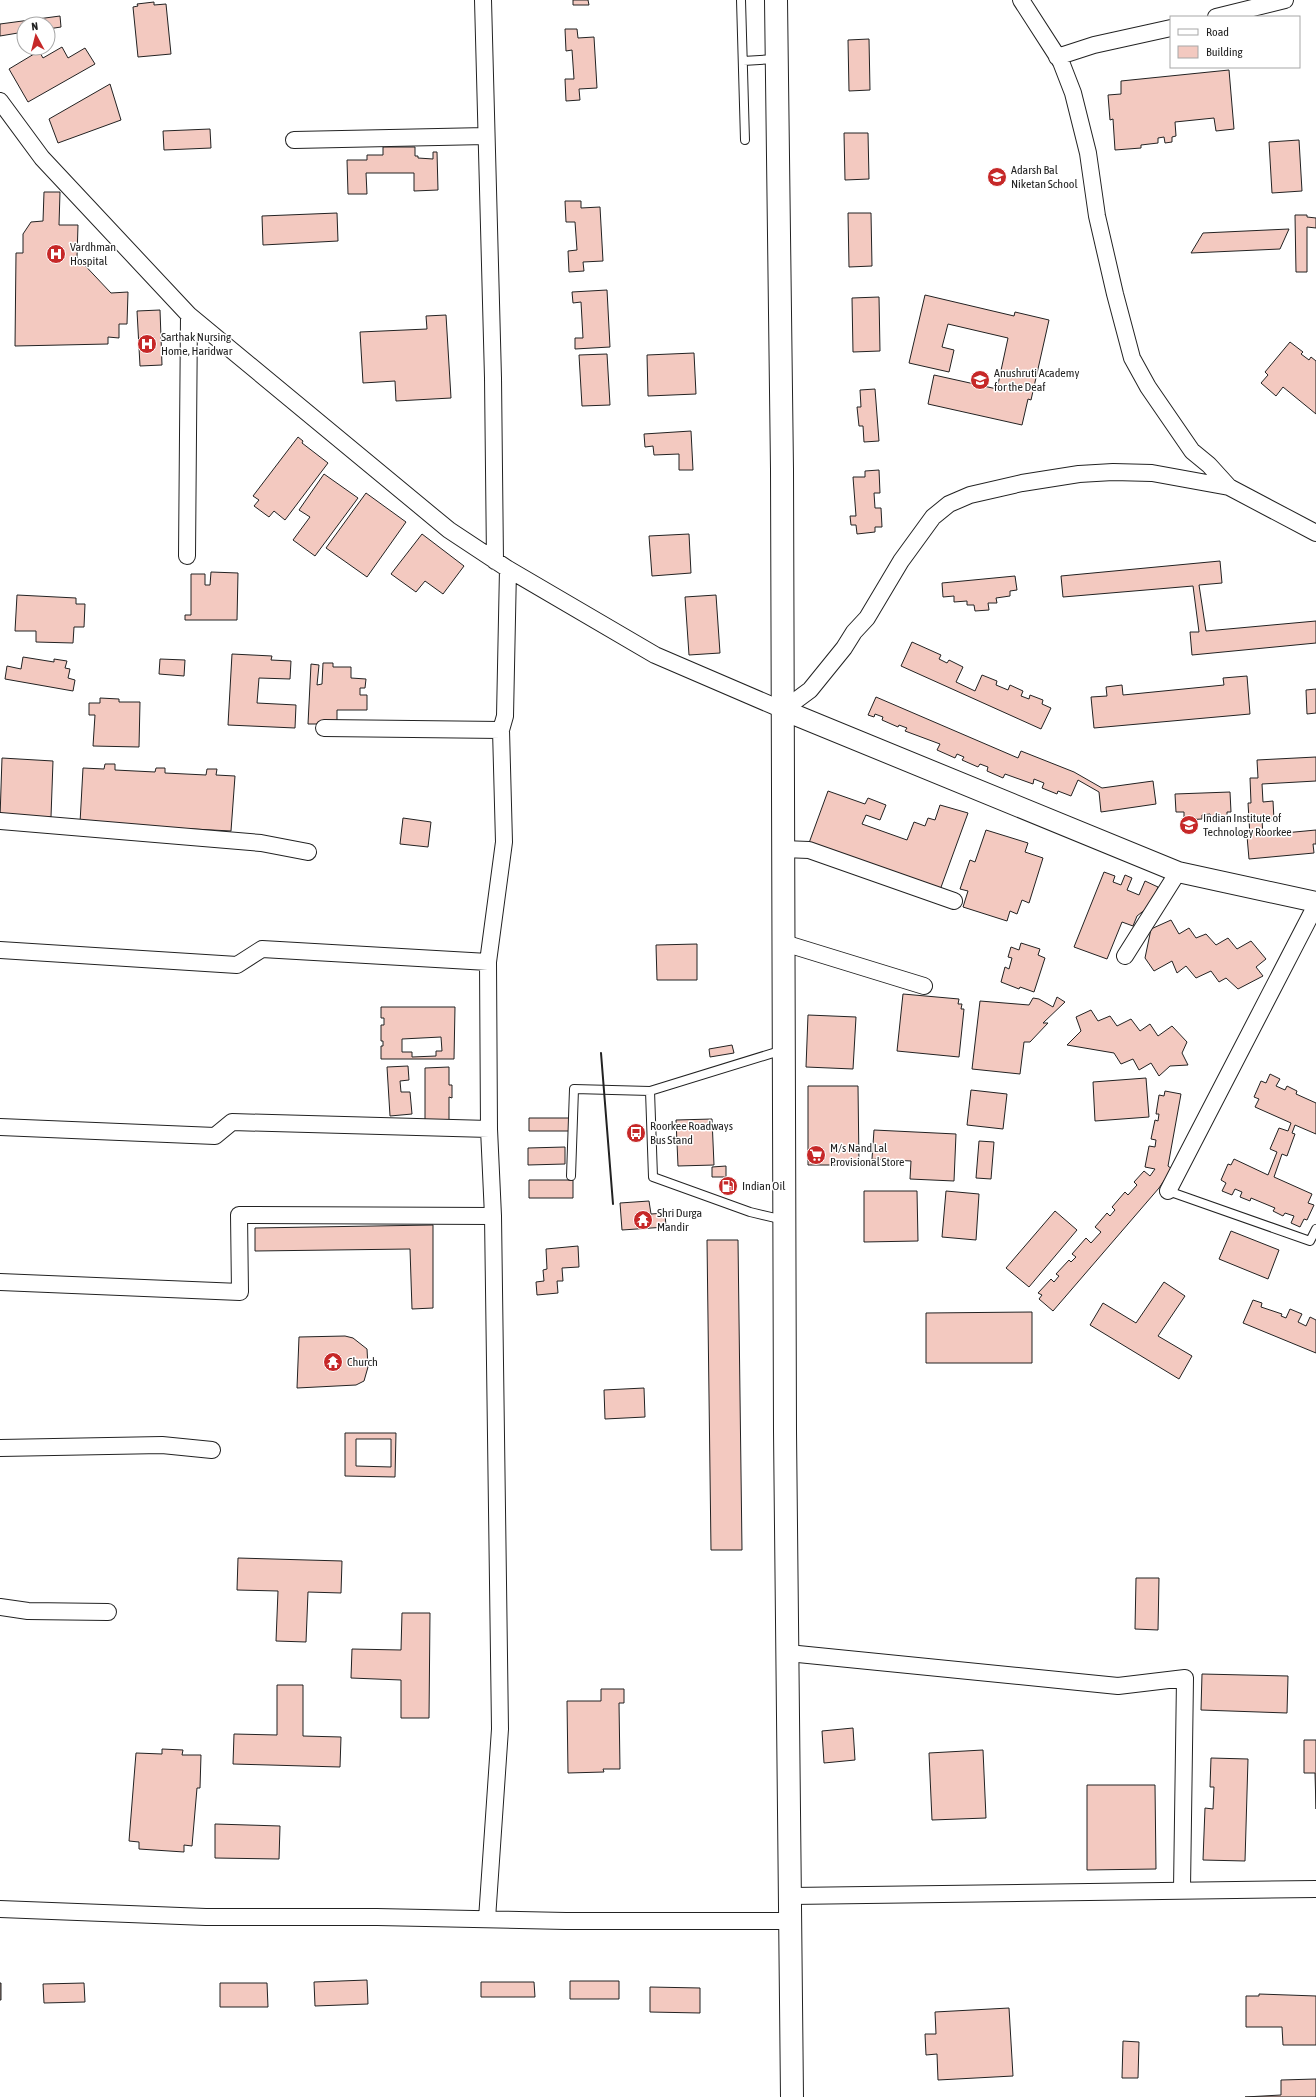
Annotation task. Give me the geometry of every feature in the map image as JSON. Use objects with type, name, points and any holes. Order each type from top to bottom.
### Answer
[{"type":"main road","points":[[776,0],[783,710],[784,1220],[792,2097]]},
{"type":"street","points":[[482,0],[505,716],[501,730],[504,842],[488,962],[488,1129],[493,1216],[500,1729],[487,1919]]},
{"type":"street","points":[[1021,0],[1057,57],[1073,93],[1088,153],[1097,216],[1132,358],[1148,387],[1192,451],[1209,465],[1229,487]]},
{"type":"street","points":[[1220,16],[1284,0]]},
{"type":"street","points":[[1057,57],[1094,45],[1170,28]]},
{"type":"street","points":[[0,101],[42,158],[189,315],[449,530],[501,565],[655,655],[783,710],[1178,872],[1312,903],[1168,1191]]},
{"type":"street","points":[[294,140],[486,136]]},
{"type":"street","points":[[187,556],[189,315]]},
{"type":"street","points":[[783,710],[810,690],[854,632],[867,618],[901,561],[933,517],[949,504],[970,495],[1016,484],[1079,474],[1106,472],[1152,473],[1229,487],[1316,533]]},
{"type":"street","points":[[324,728],[501,730]]},
{"type":"street","points":[[0,821],[261,843],[308,852]]},
{"type":"street","points":[[783,849],[809,850],[954,901]]},
{"type":"street","points":[[1125,956],[1178,872]]},
{"type":"street","points":[[784,943],[924,986]]},
{"type":"street","points":[[0,950],[237,965],[262,949],[488,962]]},
{"type":"street","points":[[0,1127],[215,1136],[232,1122],[488,1129]]},
{"type":"street","points":[[0,1282],[240,1292],[239,1215],[493,1216]]},
{"type":"street","points":[[0,1448],[162,1445],[212,1450]]},
{"type":"street","points":[[0,1607],[28,1611],[108,1612]]},
{"type":"street","points":[[788,1653],[1118,1686],[1185,1678],[1182,1889]]},
{"type":"street","points":[[791,1896],[1182,1889],[1316,1889]]},
{"type":"street","points":[[0,1909],[206,1916],[566,1921],[791,1921]]},
{"type":"lane","points":[[741,0],[745,140]]},
{"type":"lane","points":[[743,61],[777,59]]},
{"type":"lane","points":[[571,1176],[574,1089],[650,1091],[784,1050]]},
{"type":"lane","points":[[650,1091],[653,1177],[750,1212],[784,1220]]},
{"type":"lane","points":[[1168,1191],[1310,1241],[1316,1228]]},
{"type":"building","points":[[573,0],[588,0],[589,5],[573,5]]},
{"type":"building","points":[[154,2],[154,5],[166,4],[171,54],[138,57],[133,7],[138,6],[137,4]]},
{"type":"building","points":[[60,16],[61,27],[56,28],[56,17]]},
{"type":"building","points":[[16,22],[16,33],[0,36],[0,24]]},
{"type":"building","points":[[565,29],[577,29],[578,38],[594,37],[597,88],[579,89],[580,100],[566,101],[565,79],[574,79],[572,50],[566,51]]},
{"type":"building","points":[[869,39],[870,90],[849,91],[848,40]]},
{"type":"building","points":[[62,47],[68,58],[85,48],[95,64],[28,102],[9,69],[31,56],[42,56],[43,58],[46,56],[56,56],[56,50]]},
{"type":"building","points":[[1229,70],[1234,129],[1216,131],[1214,118],[1175,122],[1176,136],[1172,137],[1172,142],[1165,143],[1164,137],[1158,138],[1158,143],[1141,145],[1141,148],[1115,150],[1113,119],[1110,120],[1108,95],[1121,94],[1121,81]]},
{"type":"building","points":[[110,84],[121,120],[58,143],[49,119]]},
{"type":"building","points":[[210,129],[211,148],[164,150],[163,131]]},
{"type":"building","points":[[844,133],[868,133],[869,179],[845,180]]},
{"type":"building","points":[[1299,140],[1302,191],[1272,193],[1269,142]]},
{"type":"building","points":[[383,147],[415,147],[415,156],[418,156],[418,158],[433,159],[433,152],[437,152],[438,190],[414,191],[414,173],[366,173],[367,194],[348,194],[347,160],[367,160],[367,155],[383,155]]},
{"type":"building","points":[[44,192],[60,192],[59,225],[78,225],[77,257],[111,293],[128,292],[127,324],[119,324],[119,338],[108,337],[108,344],[15,346],[16,253],[23,253],[23,234],[31,222],[43,221]]},
{"type":"building","points":[[565,201],[581,201],[581,208],[600,207],[603,261],[583,262],[584,271],[569,272],[568,251],[577,250],[575,222],[566,222]]},
{"type":"building","points":[[337,213],[338,241],[263,245],[262,216]]},
{"type":"building","points":[[848,213],[871,213],[872,266],[849,267]]},
{"type":"building","points":[[1295,215],[1307,215],[1307,217],[1316,218],[1316,228],[1307,227],[1307,272],[1296,272]]},
{"type":"building","points":[[1289,229],[1280,249],[1191,253],[1203,233]]},
{"type":"building","points":[[607,290],[610,347],[575,349],[575,338],[583,338],[581,302],[573,303],[572,292]]},
{"type":"building","points":[[925,295],[1014,316],[1015,312],[1049,320],[1031,400],[1028,399],[1022,425],[928,404],[934,375],[997,389],[1008,338],[948,324],[942,347],[954,350],[949,372],[909,363]]},
{"type":"building","points":[[879,297],[880,351],[853,352],[852,298]]},
{"type":"building","points":[[160,310],[162,365],[140,366],[137,311]]},
{"type":"building","points":[[446,315],[451,398],[396,401],[395,381],[363,383],[360,332],[427,329],[426,316]]},
{"type":"building","points":[[1290,342],[1303,352],[1301,354],[1309,360],[1311,357],[1316,361],[1316,414],[1283,387],[1276,396],[1261,383],[1268,375],[1265,372]]},
{"type":"building","points":[[694,353],[696,394],[648,396],[647,355]]},
{"type":"building","points":[[607,354],[610,405],[582,406],[579,355]]},
{"type":"building","points":[[875,389],[879,441],[864,442],[863,426],[859,426],[857,407],[861,407],[860,390]]},
{"type":"building","points":[[691,431],[693,470],[679,470],[679,454],[654,455],[653,446],[645,447],[644,434]]},
{"type":"building","points":[[298,437],[303,441],[302,443],[328,463],[285,520],[274,511],[269,517],[254,506],[259,500],[253,496]]},
{"type":"building","points":[[879,470],[880,493],[874,493],[875,508],[881,508],[882,527],[875,527],[875,532],[857,534],[856,525],[851,525],[850,516],[856,516],[853,477],[865,477],[865,471]]},
{"type":"building","points":[[324,474],[358,498],[315,556],[293,540],[310,517],[299,510]]},
{"type":"building","points":[[366,493],[406,522],[367,577],[326,548]]},
{"type":"building","points":[[422,534],[464,566],[443,594],[425,581],[416,592],[391,574]]},
{"type":"building","points":[[689,534],[691,573],[652,576],[649,536]]},
{"type":"building","points":[[1220,561],[1222,583],[1199,585],[1206,631],[1316,621],[1316,643],[1192,655],[1190,632],[1199,632],[1193,586],[1063,597],[1061,576]]},
{"type":"building","points":[[211,572],[238,573],[237,620],[185,620],[185,615],[191,615],[191,574],[205,574],[205,585],[210,585]]},
{"type":"building","points":[[1015,576],[1017,590],[1010,591],[1010,596],[996,598],[997,603],[988,603],[989,610],[975,611],[974,605],[967,605],[967,601],[954,602],[954,596],[943,597],[942,583]]},
{"type":"building","points":[[17,595],[76,598],[76,604],[85,604],[84,627],[74,627],[73,643],[36,642],[36,631],[15,631]]},
{"type":"building","points":[[716,595],[720,653],[689,655],[685,597]]},
{"type":"building","points":[[912,642],[941,655],[939,659],[947,663],[949,660],[963,667],[956,682],[975,691],[982,675],[997,681],[996,685],[1008,690],[1010,685],[1023,691],[1021,696],[1029,699],[1030,695],[1043,700],[1042,704],[1051,708],[1041,729],[901,666]]},
{"type":"building","points":[[232,654],[272,656],[271,660],[291,661],[290,679],[259,678],[257,703],[296,705],[295,728],[228,725]]},
{"type":"building","points":[[23,657],[54,662],[54,659],[67,661],[65,668],[70,669],[68,678],[75,680],[73,691],[5,679],[7,666],[21,669]]},
{"type":"building","points":[[160,659],[185,660],[184,676],[159,674]]},
{"type":"building","points":[[323,663],[333,663],[333,667],[351,667],[351,678],[366,679],[365,688],[360,688],[360,695],[367,695],[367,710],[337,710],[337,721],[327,724],[308,724],[311,664],[319,665],[317,685],[322,684]]},
{"type":"building","points":[[1247,676],[1250,714],[1094,728],[1091,697],[1107,696],[1106,687],[1122,685],[1123,695],[1224,685],[1223,678]]},
{"type":"building","points":[[1316,689],[1316,713],[1307,714],[1306,690]]},
{"type":"building","points":[[876,697],[1018,758],[1021,751],[1074,772],[1102,788],[1153,781],[1156,804],[1101,812],[1099,792],[1078,780],[1071,796],[1058,791],[1057,794],[1042,788],[1044,783],[1034,779],[1033,784],[1005,774],[1003,778],[987,771],[988,767],[980,764],[978,767],[962,760],[964,757],[957,754],[955,758],[937,750],[940,744],[905,731],[907,728],[899,725],[898,727],[882,720],[883,717],[875,714],[874,717],[868,715]]},
{"type":"building","points":[[100,698],[119,699],[119,702],[140,702],[139,747],[93,746],[95,715],[89,715],[89,703],[100,703]]},
{"type":"building","points":[[1316,757],[1316,781],[1262,784],[1263,802],[1273,801],[1274,820],[1262,820],[1263,835],[1316,830],[1316,844],[1313,844],[1314,853],[1249,859],[1247,836],[1250,836],[1248,803],[1251,803],[1250,778],[1258,778],[1257,760]]},
{"type":"building","points":[[2,758],[53,761],[51,817],[23,816],[0,818]]},
{"type":"building","points":[[105,764],[115,764],[115,770],[155,772],[156,768],[165,768],[165,773],[206,775],[207,769],[217,769],[216,775],[235,776],[231,831],[80,823],[83,768],[104,769]]},
{"type":"building","points":[[828,791],[865,804],[868,798],[886,805],[880,820],[866,815],[862,824],[907,840],[914,822],[925,826],[928,818],[935,820],[940,805],[968,813],[940,890],[809,843]]},
{"type":"building","points":[[1230,792],[1231,812],[1227,812],[1227,817],[1211,818],[1210,814],[1202,815],[1202,819],[1184,820],[1184,812],[1176,812],[1175,794]]},
{"type":"building","points":[[403,818],[431,822],[428,847],[400,844]]},
{"type":"building","points":[[986,830],[1028,843],[1025,852],[1043,858],[1029,903],[1022,900],[1017,914],[1010,911],[1007,921],[963,907],[968,891],[960,889],[970,860],[975,862]]},
{"type":"building","points":[[1104,872],[1115,876],[1113,882],[1121,885],[1125,875],[1132,878],[1127,890],[1139,895],[1145,881],[1158,887],[1151,905],[1137,916],[1133,926],[1122,922],[1107,959],[1074,947]]},
{"type":"building","points":[[1171,920],[1179,934],[1189,928],[1196,938],[1206,934],[1216,945],[1228,938],[1237,949],[1251,941],[1266,959],[1256,967],[1263,976],[1238,989],[1226,978],[1219,982],[1211,971],[1196,978],[1186,966],[1177,973],[1172,961],[1154,971],[1145,958],[1151,929]]},
{"type":"building","points":[[1021,943],[1040,949],[1038,955],[1045,958],[1034,992],[1020,987],[1019,989],[1001,982],[1005,967],[1009,969],[1012,958],[1008,957],[1011,947],[1019,950]]},
{"type":"building","points":[[697,944],[697,980],[657,980],[656,945]]},
{"type":"building","points":[[903,994],[959,999],[958,1004],[962,1004],[961,1009],[964,1009],[959,1057],[897,1051]]},
{"type":"building","points":[[1057,997],[1065,1002],[1043,1023],[1048,1023],[1030,1042],[1024,1042],[1020,1074],[972,1069],[980,1001],[1029,1005],[1033,998],[1039,999],[1053,1007]]},
{"type":"building","points":[[381,1007],[455,1007],[454,1059],[381,1059],[381,1046],[383,1046],[383,1041],[381,1041],[381,1025],[384,1025],[384,1018],[381,1018]],"holes":[[[441,1037],[442,1051],[436,1051],[436,1056],[412,1057],[412,1052],[402,1052],[402,1039]]]},
{"type":"building","points":[[1091,1010],[1098,1021],[1110,1016],[1117,1026],[1131,1019],[1140,1031],[1150,1024],[1158,1036],[1172,1026],[1187,1042],[1182,1053],[1188,1065],[1170,1066],[1159,1076],[1151,1063],[1139,1070],[1133,1059],[1121,1064],[1114,1053],[1067,1045],[1081,1031],[1076,1017]]},
{"type":"building","points":[[808,1015],[856,1017],[853,1069],[806,1067]]},
{"type":"building","points":[[732,1045],[734,1053],[710,1057],[709,1049]]},
{"type":"building","points":[[408,1066],[409,1080],[400,1081],[401,1092],[410,1092],[412,1114],[390,1116],[387,1067]]},
{"type":"building","points":[[449,1067],[449,1085],[452,1085],[452,1098],[449,1097],[449,1122],[425,1122],[425,1068]]},
{"type":"building","points":[[1270,1074],[1280,1079],[1276,1086],[1285,1090],[1287,1086],[1297,1091],[1296,1094],[1316,1103],[1316,1134],[1295,1125],[1292,1133],[1295,1134],[1287,1156],[1282,1154],[1274,1177],[1312,1194],[1308,1203],[1314,1205],[1307,1220],[1304,1219],[1300,1227],[1291,1223],[1294,1216],[1285,1213],[1283,1216],[1273,1211],[1275,1208],[1251,1198],[1250,1201],[1240,1197],[1242,1192],[1235,1189],[1232,1195],[1222,1191],[1226,1183],[1221,1180],[1228,1164],[1231,1165],[1234,1159],[1268,1175],[1277,1152],[1270,1149],[1279,1128],[1288,1131],[1291,1123],[1255,1107],[1259,1099],[1254,1097],[1261,1081],[1266,1083]]},
{"type":"building","points":[[1146,1078],[1149,1117],[1095,1121],[1093,1082]]},
{"type":"building","points":[[808,1086],[858,1086],[859,1165],[808,1165]]},
{"type":"building","points":[[971,1090],[1007,1094],[1003,1129],[967,1125]]},
{"type":"building","points":[[1165,1091],[1181,1094],[1168,1166],[1172,1169],[1159,1188],[1053,1311],[1039,1299],[1042,1295],[1038,1293],[1051,1279],[1054,1282],[1059,1276],[1056,1274],[1069,1260],[1071,1262],[1076,1257],[1072,1254],[1086,1238],[1091,1243],[1101,1232],[1095,1227],[1107,1213],[1110,1216],[1115,1210],[1112,1207],[1125,1192],[1128,1195],[1137,1185],[1134,1182],[1144,1171],[1150,1176],[1155,1169],[1145,1167],[1149,1146],[1155,1147],[1156,1140],[1151,1139],[1155,1120],[1158,1121],[1159,1114],[1156,1114],[1159,1095],[1164,1096]]},
{"type":"building","points":[[529,1118],[571,1118],[571,1131],[529,1131]]},
{"type":"building","points":[[712,1119],[714,1165],[678,1166],[676,1120]]},
{"type":"building","points":[[874,1130],[956,1134],[954,1181],[910,1179],[911,1161],[872,1159]]},
{"type":"building","points":[[979,1141],[994,1142],[991,1179],[976,1178]]},
{"type":"building","points":[[565,1147],[565,1164],[528,1165],[528,1148]]},
{"type":"building","points":[[726,1166],[726,1177],[712,1177],[712,1167]]},
{"type":"building","points":[[529,1180],[573,1180],[573,1198],[529,1198]]},
{"type":"building","points":[[864,1191],[917,1191],[918,1241],[864,1242]]},
{"type":"building","points":[[946,1191],[979,1194],[976,1240],[942,1237]]},
{"type":"building","name":"Shri Durga Mandir","points":[[649,1201],[651,1214],[665,1213],[666,1227],[622,1230],[620,1203]]},
{"type":"building","points":[[1055,1211],[1077,1230],[1029,1287],[1006,1268]]},
{"type":"building","points":[[433,1225],[433,1308],[412,1309],[410,1249],[255,1251],[255,1228]]},
{"type":"building","points":[[1231,1231],[1279,1250],[1268,1279],[1219,1259]]},
{"type":"building","points":[[707,1240],[738,1240],[742,1550],[711,1550]]},
{"type":"building","points":[[578,1246],[579,1267],[562,1268],[563,1281],[557,1281],[558,1293],[537,1295],[536,1282],[544,1281],[543,1270],[547,1269],[546,1249]]},
{"type":"building","points":[[1164,1282],[1185,1296],[1158,1336],[1192,1356],[1179,1379],[1090,1325],[1103,1303],[1136,1323]]},
{"type":"building","points":[[1253,1300],[1262,1303],[1261,1307],[1282,1314],[1281,1316],[1286,1318],[1290,1309],[1302,1314],[1298,1322],[1306,1326],[1310,1317],[1316,1320],[1316,1353],[1243,1323]]},
{"type":"building","points":[[1032,1312],[1032,1363],[926,1363],[926,1313]]},
{"type":"building","name":"Church","points":[[345,1336],[353,1338],[367,1349],[368,1367],[364,1381],[356,1385],[297,1388],[299,1337]]},
{"type":"building","points":[[644,1388],[645,1417],[605,1419],[604,1390]]},
{"type":"building","points":[[345,1433],[396,1433],[395,1477],[345,1476]],"holes":[[[356,1439],[391,1439],[391,1467],[356,1466]]]},
{"type":"building","points":[[238,1558],[342,1561],[341,1593],[308,1592],[306,1642],[276,1641],[278,1591],[237,1590]]},
{"type":"building","points":[[1136,1578],[1159,1578],[1158,1630],[1135,1629]]},
{"type":"building","points":[[402,1613],[430,1613],[429,1718],[401,1718],[401,1680],[351,1678],[352,1649],[401,1650]]},
{"type":"building","points":[[1202,1674],[1288,1676],[1287,1713],[1201,1710]]},
{"type":"building","points":[[277,1685],[303,1685],[303,1736],[341,1737],[340,1767],[233,1764],[234,1734],[277,1735]]},
{"type":"building","points":[[601,1689],[624,1689],[624,1703],[619,1703],[620,1769],[603,1769],[604,1772],[568,1773],[567,1701],[601,1701]]},
{"type":"building","points":[[853,1728],[855,1760],[824,1763],[822,1731]]},
{"type":"building","points":[[1304,1740],[1316,1740],[1316,1809],[1315,1773],[1304,1773]]},
{"type":"building","points":[[162,1749],[183,1750],[182,1755],[201,1755],[200,1788],[197,1788],[192,1846],[184,1845],[184,1852],[139,1849],[139,1842],[129,1841],[136,1753],[162,1754]]},
{"type":"building","points":[[983,1750],[986,1818],[932,1820],[929,1753]]},
{"type":"building","points":[[1211,1758],[1248,1759],[1245,1861],[1203,1860],[1205,1808],[1213,1809],[1214,1787],[1210,1787]]},
{"type":"building","points":[[1087,1785],[1155,1785],[1156,1869],[1087,1870]]},
{"type":"building","points":[[215,1824],[280,1826],[279,1859],[215,1858]]},
{"type":"building","points":[[367,1980],[368,2004],[315,2006],[314,1982]]},
{"type":"building","points":[[570,1981],[619,1981],[619,1999],[570,1999]]},
{"type":"building","points":[[481,1982],[534,1982],[535,1997],[481,1997]]},
{"type":"building","points":[[1,1983],[1,2000],[0,2000]]},
{"type":"building","points":[[84,1983],[85,2002],[44,2003],[43,1984]]},
{"type":"building","points":[[220,1983],[267,1983],[268,2007],[220,2007]]},
{"type":"building","points":[[650,1987],[700,1988],[700,2013],[650,2012]]},
{"type":"building","points":[[1259,1994],[1316,1996],[1316,2045],[1283,2045],[1282,2027],[1246,2027],[1246,1996],[1259,1996]]},
{"type":"building","points":[[1009,2008],[1013,2076],[938,2080],[937,2054],[926,2055],[925,2034],[936,2034],[935,2012]]},
{"type":"building","points":[[1123,2041],[1139,2042],[1138,2078],[1122,2078]]},
{"type":"building","points":[[1316,2079],[1316,2097],[1245,2097],[1281,2095],[1281,2080]]},
{"type":"wall","points":[[601,1053],[613,1204]]},
{"type":"place","name":"Adarsh Bal Niketan School","points":[[997,177]]},
{"type":"place","name":"Vardhman Hospital","points":[[56,254]]},
{"type":"place","name":"Sarthak Nursing Home, Haridwar","points":[[147,344]]},
{"type":"place","name":"Anushruti Academy for the Deaf","points":[[980,380]]},
{"type":"place","name":"Indian Institute of Technology Roorkee","points":[[1189,825]]},
{"type":"place","name":"Roorkee Roadways Bus Stand","points":[[636,1133]]},
{"type":"place","name":"M/s Nand Lal Provisional Store","points":[[816,1155]]},
{"type":"place","name":"Indian Oil","points":[[728,1186]]},
{"type":"place","name":"Shri Durga Mandir","points":[[643,1220]]},
{"type":"place","name":"Church","points":[[333,1362]]}]
